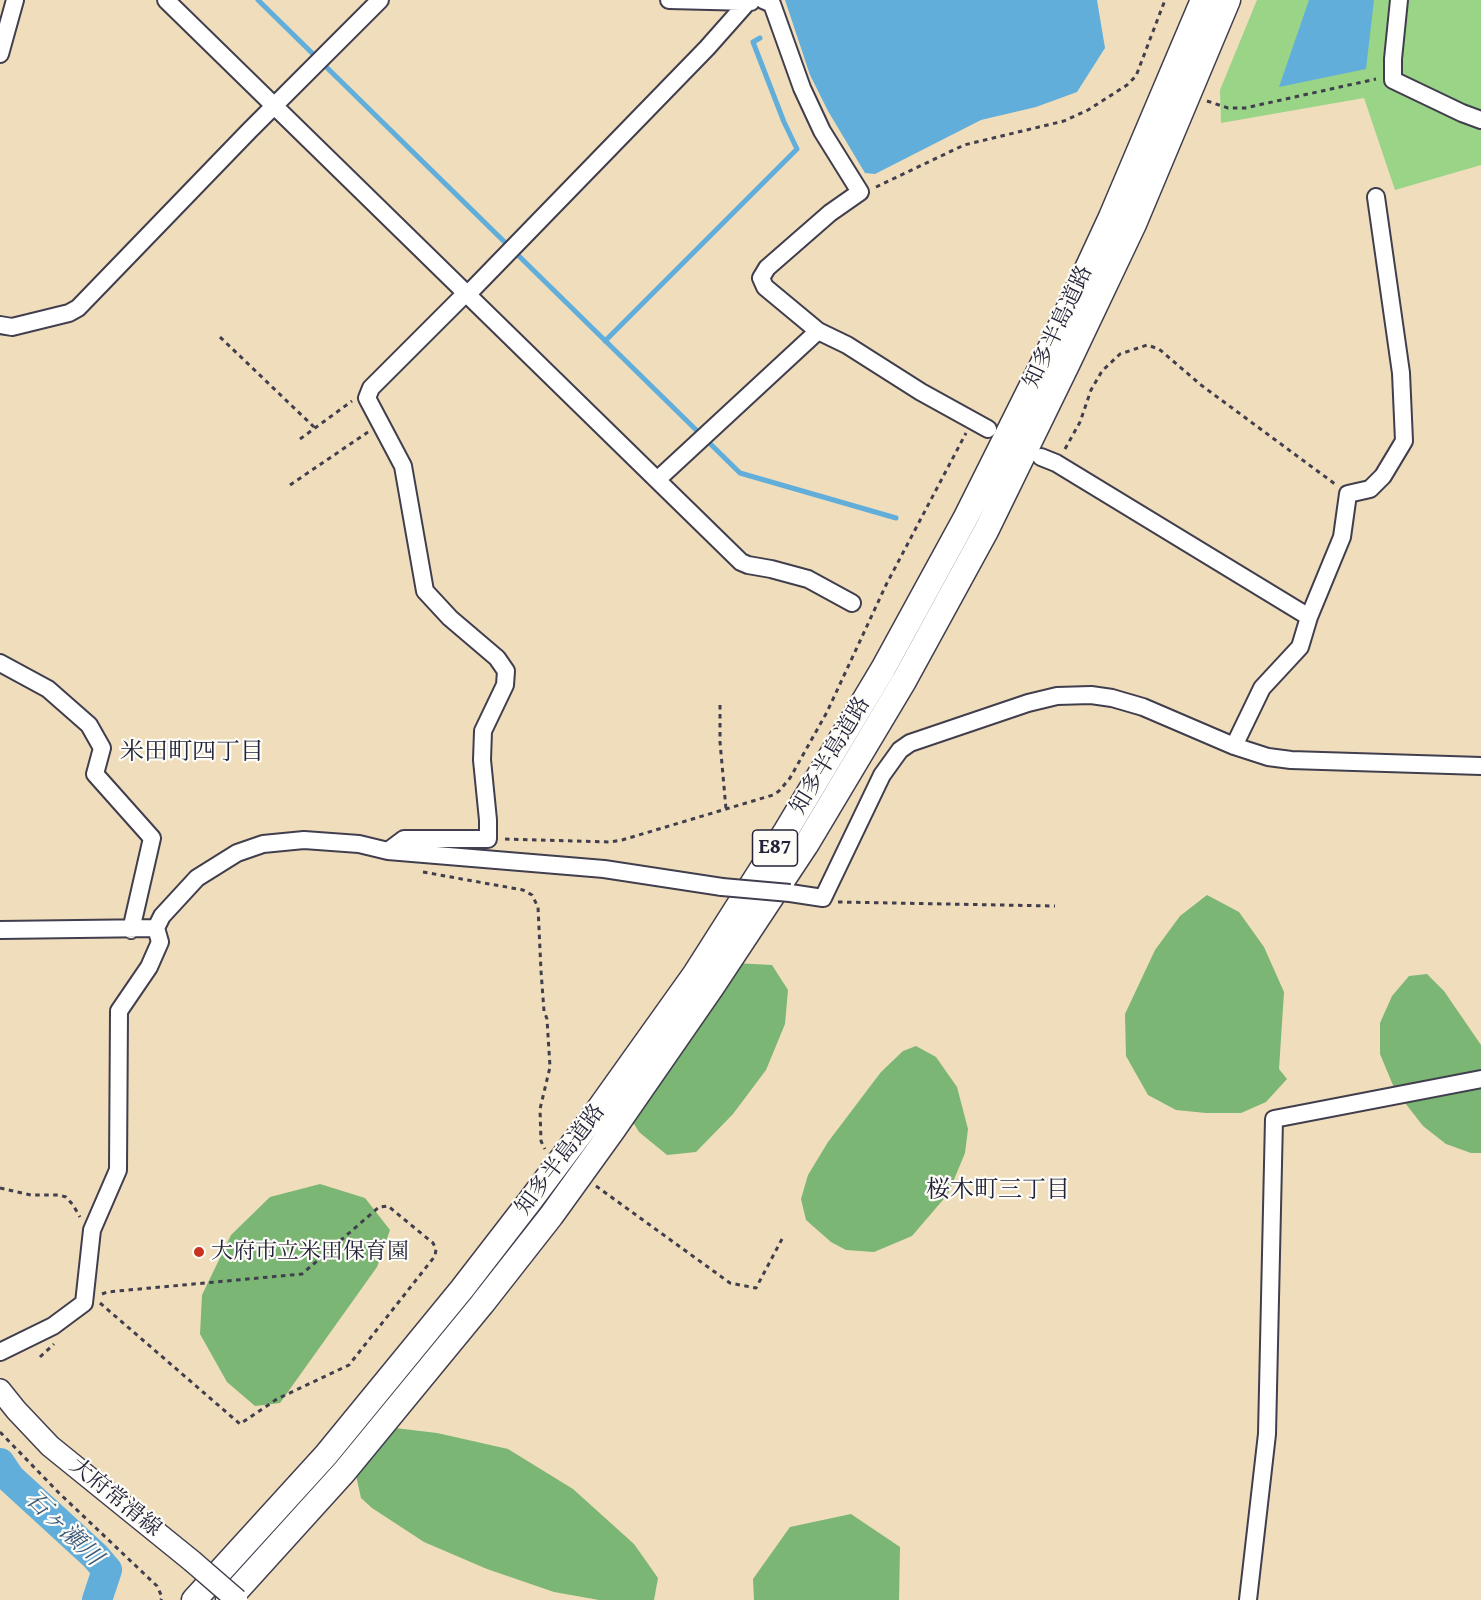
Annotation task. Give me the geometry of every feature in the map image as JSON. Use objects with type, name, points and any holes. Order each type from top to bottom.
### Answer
[{"type":"highway","name":"知多半島道路","points":[[194,1600],[326,1455],[531,1202],[695,974],[786,831],[884,669],[970,509],[1047,355],[1112,217],[1203,0]]},
{"type":"highway","name":"知多半島道路","points":[[228,1600],[344,1472],[544,1225],[613,1131],[806,844],[904,681],[986,531],[1134,224],[1228,0]]},
{"type":"main road","name":"大府常滑線","points":[[0,1390],[50,1446],[237,1600]]},
{"type":"street","points":[[0,54],[15,0]]},
{"type":"street","points":[[166,0],[741,562],[808,579],[852,603]]},
{"type":"street","points":[[0,325],[12,327],[69,313],[78,308],[380,0]]},
{"type":"street","points":[[669,0],[756,1],[772,4],[802,88],[822,131],[860,192],[830,213],[767,268],[761,278],[765,287],[818,331],[847,345],[921,392],[988,429]]},
{"type":"street","points":[[1399,0],[1392,59],[1393,80],[1481,120]]},
{"type":"street","points":[[388,851],[404,839],[488,839],[489,820],[482,760],[483,731],[505,684],[506,671],[497,658],[450,618],[425,591],[403,466],[367,398],[371,388],[756,1]]},
{"type":"street","points":[[1234,746],[1262,688],[1300,647],[1309,617],[1342,537],[1348,494],[1370,489],[1383,476],[1404,441],[1401,373],[1376,197]]},
{"type":"street","points":[[657,480],[818,331]]},
{"type":"street","points":[[1049,460],[1309,617]]},
{"type":"street","points":[[0,663],[48,689],[89,725],[102,748],[95,774],[152,838],[131,930]]},
{"type":"street","points":[[0,1352],[53,1326],[84,1303],[93,1227],[118,1170],[119,1011],[149,967],[160,942],[156,928],[162,916],[197,878],[237,853],[263,844],[304,840],[359,844],[388,851],[604,869],[722,887],[823,898],[882,775],[893,757],[910,743],[1028,703],[1057,696],[1091,695],[1112,698],[1143,707],[1234,746],[1268,757],[1291,760],[1481,766]]},
{"type":"street","points":[[0,930],[156,928]]},
{"type":"street","points":[[1248,1600],[1268,1434],[1274,1119],[1481,1079]]},
{"type":"path","points":[[860,192],[882,185],[964,145],[1064,121],[1088,110],[1136,76],[1165,0]]},
{"type":"path","points":[[1202,99],[1237,109],[1393,76]]},
{"type":"path","points":[[220,337],[314,428]]},
{"type":"path","points":[[1049,460],[1080,422],[1091,390],[1102,371],[1120,354],[1147,345],[1159,349],[1201,385],[1348,494]]},
{"type":"path","points":[[300,439],[353,400],[367,398]]},
{"type":"path","points":[[488,839],[610,842],[637,837],[773,795],[779,791],[790,778],[827,712],[886,585],[972,420]]},
{"type":"path","points":[[290,485],[381,423]]},
{"type":"path","points":[[720,705],[720,742],[726,809]]},
{"type":"path","points":[[419,871],[523,890],[532,895],[538,907],[550,1067],[540,1109],[541,1141],[542,1146],[551,1154]]},
{"type":"path","points":[[823,898],[836,902],[1055,906]]},
{"type":"path","points":[[592,1183],[730,1283],[756,1288],[782,1239]]},
{"type":"path","points":[[0,1188],[32,1195],[66,1197],[83,1222],[93,1227]]},
{"type":"path","points":[[388,1206],[433,1243],[436,1249],[435,1256],[349,1365],[277,1399],[240,1424],[95,1298],[107,1292],[302,1274],[379,1207],[388,1206]]},
{"type":"path","points":[[0,1432],[58,1492],[158,1586],[161,1600]]},
{"type":"green space","points":[[1257,0],[1481,0],[1481,165],[1395,190],[1364,98],[1221,123],[1220,90]]},
{"type":"green space","points":[[1207,895],[1239,912],[1264,947],[1284,992],[1279,1069],[1287,1079],[1266,1102],[1241,1113],[1176,1110],[1148,1095],[1126,1056],[1125,1014],[1155,950],[1180,916]]},
{"type":"green space","points":[[735,963],[772,965],[788,990],[785,1024],[766,1070],[733,1114],[696,1152],[667,1155],[639,1132],[609,1083]]},
{"type":"green space","points":[[1427,974],[1444,991],[1481,1045],[1481,1153],[1471,1153],[1446,1144],[1423,1126],[1395,1090],[1380,1054],[1380,1023],[1392,996],[1409,976]]},
{"type":"green space","points":[[916,1046],[936,1057],[957,1087],[968,1129],[965,1153],[948,1194],[912,1236],[874,1252],[846,1250],[831,1242],[806,1220],[801,1199],[808,1175],[828,1142],[881,1072],[903,1051]]},
{"type":"green space","points":[[320,1184],[365,1198],[390,1230],[377,1267],[280,1403],[255,1406],[227,1382],[200,1334],[202,1295],[231,1235],[270,1197]]},
{"type":"green space","points":[[395,1428],[437,1433],[508,1449],[573,1489],[634,1544],[658,1578],[654,1600],[599,1600],[554,1592],[487,1569],[424,1542],[372,1508],[361,1498],[354,1466]]},
{"type":"green space","points":[[851,1514],[900,1547],[899,1600],[754,1600],[753,1579],[790,1527]]},
{"type":"water","points":[[785,0],[1097,0],[1105,48],[1077,92],[1036,107],[981,120],[875,174],[865,173],[828,111],[810,75]]},
{"type":"water","points":[[1309,0],[1374,0],[1366,69],[1279,87]]},
{"type":"waterway","points":[[258,0],[740,473],[896,518]]},
{"type":"waterway","points":[[605,341],[797,149],[753,42],[760,38]]},
{"type":"waterway","name":"石ヶ瀬川","points":[[0,1463],[10,1478],[95,1556],[107,1570],[97,1600]]},
{"type":"place","name":"大府市立米田保育園","points":[[199,1252]]},
{"type":"district","name":"米田町四丁目","points":[[192,753]]},
{"type":"district","name":"桜木町三丁目","points":[[998,1191]]}]
